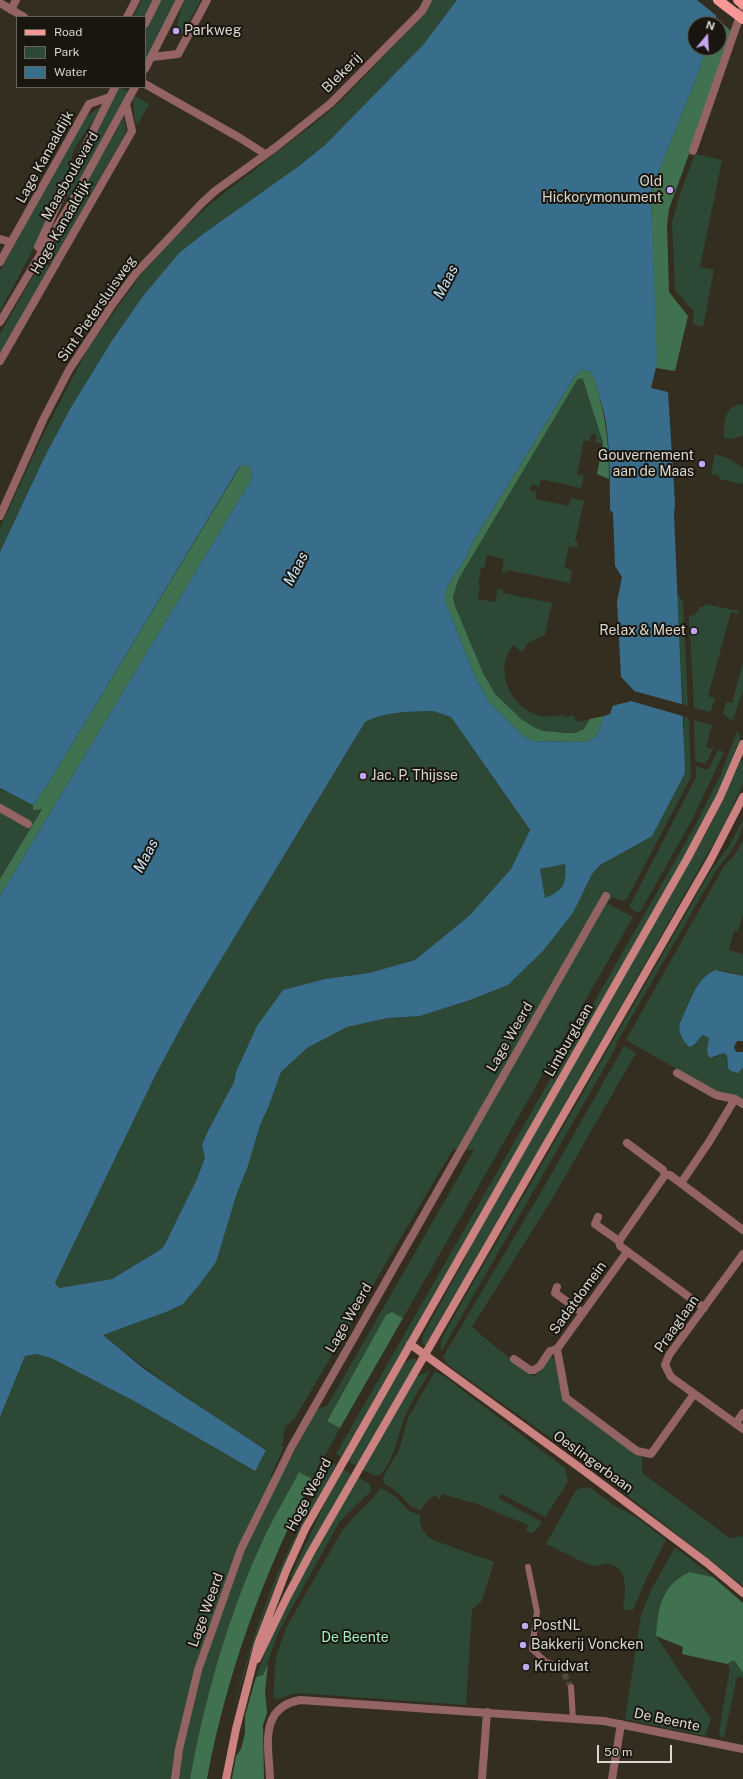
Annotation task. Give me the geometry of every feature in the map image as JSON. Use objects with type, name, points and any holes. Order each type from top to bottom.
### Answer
[{"type":"main road","points":[[718,0],[743,19]]},
{"type":"main road","points":[[738,0],[743,5]]},
{"type":"main road","name":"Limburglaan","points":[[410,1344],[688,859],[720,797],[743,744]]},
{"type":"main road","points":[[425,1354],[448,1317],[710,862],[743,796]]},
{"type":"main road","name":"Oeslingerbaan","points":[[410,1344],[669,1534],[743,1593]]},
{"type":"main road","name":"Hoge Weerd","points":[[226,1779],[242,1705],[258,1644],[264,1624],[286,1571],[305,1529],[410,1344]]},
{"type":"main road","name":"Hoge Weerd","points":[[252,1669],[311,1552],[425,1354]]},
{"type":"street","points":[[11,10],[16,0]]},
{"type":"street","points":[[128,16],[136,0]]},
{"type":"street","points":[[146,22],[157,0]]},
{"type":"street","points":[[146,67],[180,0]]},
{"type":"street","points":[[152,57],[178,54],[207,0]]},
{"type":"street","name":"Blekerij","points":[[265,154],[331,103],[422,11],[428,0]]},
{"type":"street","points":[[0,3],[22,16]]},
{"type":"street","points":[[694,150],[743,5]]},
{"type":"street","points":[[146,85],[240,138],[265,154]]},
{"type":"street","name":"Maasboulevard","points":[[25,278],[63,192],[114,88]]},
{"type":"street","name":"Maasboulevard","points":[[0,322],[74,198],[134,88]]},
{"type":"street","name":"Lage Kanaaldijk","points":[[0,262],[89,104],[110,97]]},
{"type":"street","name":"Hoge Kanaaldijk","points":[[0,361],[132,131],[126,104]]},
{"type":"street","name":"Sint Pietersluisweg","points":[[0,516],[43,420],[63,382],[82,349],[112,305],[136,273],[187,217],[215,191],[265,154]]},
{"type":"street","points":[[0,239],[11,242]]},
{"type":"street","points":[[0,808],[28,824]]},
{"type":"street","name":"Lage Weerd","points":[[175,1779],[179,1749],[198,1670],[242,1549],[272,1484],[470,1131],[606,896]]},
{"type":"street","points":[[677,1072],[716,1095],[735,1100],[743,1104]]},
{"type":"street","points":[[681,1183],[735,1100]]},
{"type":"street","points":[[627,1142],[663,1170],[665,1175]]},
{"type":"street","points":[[665,1175],[670,1176],[681,1183],[743,1230]]},
{"type":"street","points":[[619,1241],[665,1175]]},
{"type":"street","points":[[598,1217],[595,1224],[619,1241],[620,1246],[704,1308]]},
{"type":"street","name":"Sadatdomein","points":[[627,1252],[557,1349],[566,1398],[637,1451],[651,1454],[694,1394]]},
{"type":"street","name":"Praaglaan","points":[[743,1254],[669,1355],[665,1365],[670,1377],[743,1429]]},
{"type":"street","points":[[557,1287],[555,1293],[583,1313]]},
{"type":"street","points":[[514,1359],[530,1370],[534,1370],[540,1366],[550,1351],[557,1349]]},
{"type":"street","points":[[736,1423],[743,1413]]},
{"type":"street","points":[[528,1567],[537,1612],[532,1649],[546,1662],[560,1666]]},
{"type":"street","points":[[571,1687],[573,1719]]},
{"type":"street","name":"De Beente","points":[[270,1779],[270,1726],[277,1710],[284,1704],[300,1700],[487,1712],[621,1724],[743,1749]]},
{"type":"street","points":[[482,1779],[487,1712]]},
{"type":"street","points":[[612,1779],[621,1724]]},
{"type":"green space","points":[[142,0],[153,0],[145,16],[134,16]]},
{"type":"green space","points":[[160,0],[176,0],[146,59],[146,30]]},
{"type":"green space","points":[[185,0],[201,0],[182,34],[176,31],[181,8]]},
{"type":"green space","points":[[433,0],[457,0],[423,45],[325,145],[299,166],[203,234],[179,253],[143,296],[111,342],[70,409],[44,458],[0,552],[0,528],[42,437],[88,348],[143,272],[176,236],[209,205],[325,115],[344,98],[422,16]]},
{"type":"green space","points":[[727,28],[731,31],[727,43]]},
{"type":"green space","points":[[703,56],[723,56],[669,209],[667,225],[669,292],[688,316],[675,371],[656,368],[651,195],[654,183],[697,76]]},
{"type":"green space","points":[[119,88],[129,92],[71,196],[68,196],[67,193]]},
{"type":"green space","points":[[135,96],[149,104],[138,124],[135,122],[133,100]]},
{"type":"green space","points":[[101,106],[96,117],[74,150],[69,171],[52,209],[0,311],[0,271],[86,117]]},
{"type":"green space","points":[[124,117],[126,132],[52,263],[43,258]]},
{"type":"green space","points":[[695,154],[722,160],[700,267],[714,270],[703,327],[693,324],[694,312],[675,290],[672,222],[680,194]]},
{"type":"green space","points":[[42,261],[50,266],[0,355],[0,334]]},
{"type":"green space","points":[[581,370],[592,372],[600,399],[607,437],[609,479],[597,474],[603,443],[582,378],[577,380],[458,580],[453,597],[455,606],[483,673],[495,694],[521,719],[535,728],[544,731],[575,733],[584,729],[590,719],[604,716],[599,731],[595,737],[585,742],[533,741],[522,735],[489,702],[473,672],[445,601],[445,595],[449,584],[464,561],[471,545],[573,379]]},
{"type":"green space","points":[[582,378],[603,444],[594,442],[597,438],[594,433],[590,436],[591,442],[584,440],[577,474],[584,476],[581,488],[541,479],[539,488],[534,484],[529,488],[532,492],[537,491],[535,499],[569,506],[571,498],[584,501],[575,541],[578,542],[577,548],[569,546],[564,568],[572,570],[570,583],[508,570],[507,573],[502,572],[504,559],[487,555],[484,568],[481,568],[478,585],[480,585],[478,599],[495,602],[498,589],[504,590],[503,593],[552,603],[545,635],[529,642],[522,652],[513,645],[508,653],[504,671],[508,688],[512,696],[518,703],[532,713],[541,716],[565,715],[564,718],[573,715],[577,722],[590,719],[586,727],[580,731],[563,733],[544,731],[534,728],[507,708],[498,698],[484,675],[471,647],[459,618],[454,594],[458,580],[572,385],[577,380]]},
{"type":"green space","points":[[743,404],[743,436],[731,439],[724,438],[726,416],[732,408]]},
{"type":"green space","points":[[715,454],[728,458],[743,468],[743,484],[719,479],[719,475],[711,474]]},
{"type":"green space","points":[[241,465],[251,467],[251,480],[0,896],[0,879],[42,809],[33,810],[33,805],[51,779]]},
{"type":"green space","points":[[677,594],[683,602],[688,706],[683,704]]},
{"type":"green space","points":[[704,604],[739,611],[739,614],[731,612],[708,696],[715,699],[710,712],[694,708],[689,616],[695,615],[700,607],[704,607]]},
{"type":"green space","points":[[743,663],[743,690],[733,720],[729,719],[723,713],[726,702],[732,703]]},
{"type":"green space","points":[[433,711],[451,717],[530,831],[511,869],[469,916],[415,960],[369,973],[325,979],[283,990],[236,1072],[234,1082],[202,1145],[205,1158],[196,1181],[164,1246],[160,1250],[112,1279],[59,1288],[55,1283],[156,1074],[191,1009],[365,722],[373,718],[390,714]]},
{"type":"green space","points":[[684,716],[689,718],[691,777],[627,899],[623,901],[613,897],[607,903],[633,917],[403,1318],[397,1315],[386,1315],[327,1420],[340,1428],[312,1479],[299,1472],[271,1524],[250,1571],[229,1629],[211,1688],[190,1779],[0,1779],[0,1417],[25,1356],[36,1354],[51,1358],[134,1401],[254,1471],[266,1449],[183,1395],[142,1366],[103,1335],[166,1312],[236,1196],[248,1166],[260,1125],[281,1072],[307,1048],[347,1027],[388,1018],[420,1016],[470,1000],[508,985],[543,951],[573,913],[592,874],[600,865],[620,853],[684,775]],"holes":[[[453,1149],[474,1150],[327,1406],[316,1409],[289,1462],[270,1478],[284,1447],[282,1445],[285,1427],[295,1418]]]},
{"type":"green space","points":[[694,720],[712,725],[706,747],[713,749],[706,764],[695,761]]},
{"type":"green space","points":[[737,732],[740,739],[737,753],[703,827],[341,1457],[336,1454],[696,824],[720,776]]},
{"type":"green space","points":[[718,750],[724,752],[692,820],[640,912],[636,912],[629,907],[696,777],[696,766],[708,770]]},
{"type":"green space","points":[[741,760],[743,761],[743,784],[724,825],[425,1346],[422,1342],[423,1335],[465,1259],[471,1242],[713,820]]},
{"type":"green space","points":[[0,789],[42,808],[0,879]]},
{"type":"green space","points":[[743,820],[737,842],[714,874],[441,1352],[441,1342],[445,1332],[710,872],[729,846]]},
{"type":"green space","points":[[743,841],[743,914],[738,931],[734,931],[729,950],[743,954],[743,976],[719,970],[710,972],[704,977],[693,993],[679,1026],[694,1046],[703,1035],[709,1038],[707,1049],[708,1056],[713,1058],[724,1053],[727,1055],[726,1062],[741,1071],[743,1068],[743,1100],[732,1094],[715,1091],[626,1040],[724,866],[734,856]]},
{"type":"green space","points":[[565,864],[565,882],[563,886],[545,899],[540,869]]},
{"type":"green space","points":[[624,1046],[636,1053],[555,1194],[472,1327],[534,1377],[551,1357],[554,1358],[563,1400],[642,1456],[642,1473],[730,1538],[743,1536],[743,1586],[586,1463],[448,1365],[443,1357],[544,1187]]},
{"type":"green space","points":[[392,1312],[403,1318],[340,1428],[327,1421],[386,1315]]},
{"type":"green space","points":[[411,1359],[416,1359],[416,1363],[356,1466],[346,1460],[401,1368]]},
{"type":"green space","points":[[430,1371],[407,1411],[395,1448],[384,1471],[379,1475],[372,1475],[362,1469],[416,1377]]},
{"type":"green space","points":[[435,1371],[448,1379],[565,1468],[568,1482],[545,1517],[501,1494],[498,1498],[542,1522],[533,1533],[526,1532],[528,1525],[477,1504],[442,1494],[439,1500],[435,1495],[425,1503],[421,1510],[417,1509],[411,1506],[384,1483],[383,1477],[399,1450],[408,1418]]},
{"type":"green space","points":[[332,1462],[336,1465],[293,1548],[264,1614],[229,1724],[251,1648],[270,1591]]},
{"type":"green space","points":[[341,1468],[351,1474],[293,1578],[290,1578]]},
{"type":"green space","points":[[299,1472],[312,1479],[278,1552],[249,1625],[225,1701],[207,1779],[190,1779],[210,1688],[228,1628],[266,1533]]},
{"type":"green space","points":[[357,1477],[370,1484],[371,1491],[340,1521],[279,1631],[263,1675],[256,1677],[274,1629],[298,1582]]},
{"type":"green space","points":[[583,1487],[592,1489],[613,1505],[636,1517],[666,1540],[646,1579],[633,1610],[623,1610],[625,1583],[621,1571],[616,1567],[610,1564],[590,1565],[546,1544],[576,1490]]},
{"type":"green space","points":[[381,1488],[396,1497],[409,1511],[420,1515],[420,1523],[423,1530],[433,1540],[494,1562],[482,1601],[472,1609],[466,1705],[297,1693],[277,1699],[273,1696],[276,1657],[287,1626],[342,1531]]},
{"type":"green space","points":[[675,1547],[713,1577],[689,1572],[676,1579],[663,1596],[658,1613],[656,1636],[711,1719],[705,1736],[625,1719],[641,1616],[651,1590]]},
{"type":"green space","points":[[689,1572],[713,1577],[743,1603],[743,1673],[734,1660],[727,1664],[682,1654],[683,1647],[656,1636],[658,1616],[663,1598],[672,1584]]},
{"type":"green space","points":[[734,1660],[743,1673],[743,1678],[737,1676],[724,1738],[721,1737],[719,1732],[730,1668],[727,1664]]},
{"type":"green space","points":[[268,1664],[265,1691],[267,1713],[263,1725],[264,1779],[232,1779],[236,1756],[241,1749],[245,1733],[245,1716],[256,1677],[263,1675]]},
{"type":"water","name":"Maas","points":[[457,0],[721,0],[716,16],[687,16],[687,56],[703,56],[697,76],[654,183],[651,195],[657,363],[651,388],[668,392],[675,503],[674,515],[684,775],[652,836],[600,865],[592,874],[573,913],[543,951],[508,985],[470,1000],[420,1016],[388,1018],[347,1027],[307,1048],[281,1072],[260,1125],[216,1262],[183,1304],[166,1312],[103,1335],[143,1368],[266,1450],[255,1471],[134,1401],[51,1358],[36,1354],[25,1356],[0,1417],[0,896],[251,480],[251,467],[241,465],[238,469],[51,779],[33,805],[0,788],[0,552],[44,458],[70,409],[111,342],[143,296],[179,253],[203,234],[299,166],[325,145],[423,45]],"holes":[[[581,370],[592,372],[602,403],[606,423],[609,455],[610,510],[613,513],[615,566],[622,577],[617,602],[621,677],[634,691],[631,701],[613,705],[610,714],[604,716],[599,731],[595,737],[585,742],[533,741],[522,735],[489,702],[473,672],[445,601],[445,595],[449,584],[464,561],[471,545],[573,379]],[[433,711],[451,717],[530,830],[511,869],[469,916],[415,960],[369,973],[325,979],[283,990],[257,1026],[236,1072],[234,1082],[208,1131],[202,1145],[205,1158],[196,1181],[164,1246],[160,1250],[112,1279],[59,1288],[55,1283],[156,1074],[191,1009],[365,722],[373,718],[390,714]],[[565,864],[565,877],[562,886],[556,893],[545,898],[540,869]]]},
{"type":"water","points":[[715,970],[743,976],[743,1041],[737,1041],[734,1047],[736,1052],[743,1052],[743,1068],[738,1073],[731,1071],[728,1068],[727,1055],[724,1053],[710,1058],[708,1056],[707,1051],[709,1038],[703,1035],[694,1045],[690,1047],[683,1040],[679,1030],[680,1023],[698,985],[708,974]]},
{"type":"pier","points":[[697,0],[723,0],[718,16]]},
{"type":"pier","points":[[621,677],[634,691],[685,705],[686,717],[631,701],[612,706],[613,703],[629,699],[632,691],[620,679]]},
{"type":"tunnel","points":[[560,1666],[571,1687]]},
{"type":"place","name":"Parkweg","points":[[176,31]]},
{"type":"place","name":"Old Hickorymonument","points":[[670,190]]},
{"type":"place","name":"Gouvernement aan de Maas","points":[[702,464]]},
{"type":"place","name":"Relax & Meet","points":[[694,631]]},
{"type":"place","name":"Jac. P. Thijsse","points":[[363,776]]},
{"type":"place","name":"PostNL","points":[[525,1626]]},
{"type":"place","name":"Bakkerij Voncken","points":[[523,1645]]},
{"type":"place","name":"Kruidvat","points":[[526,1667]]}]
